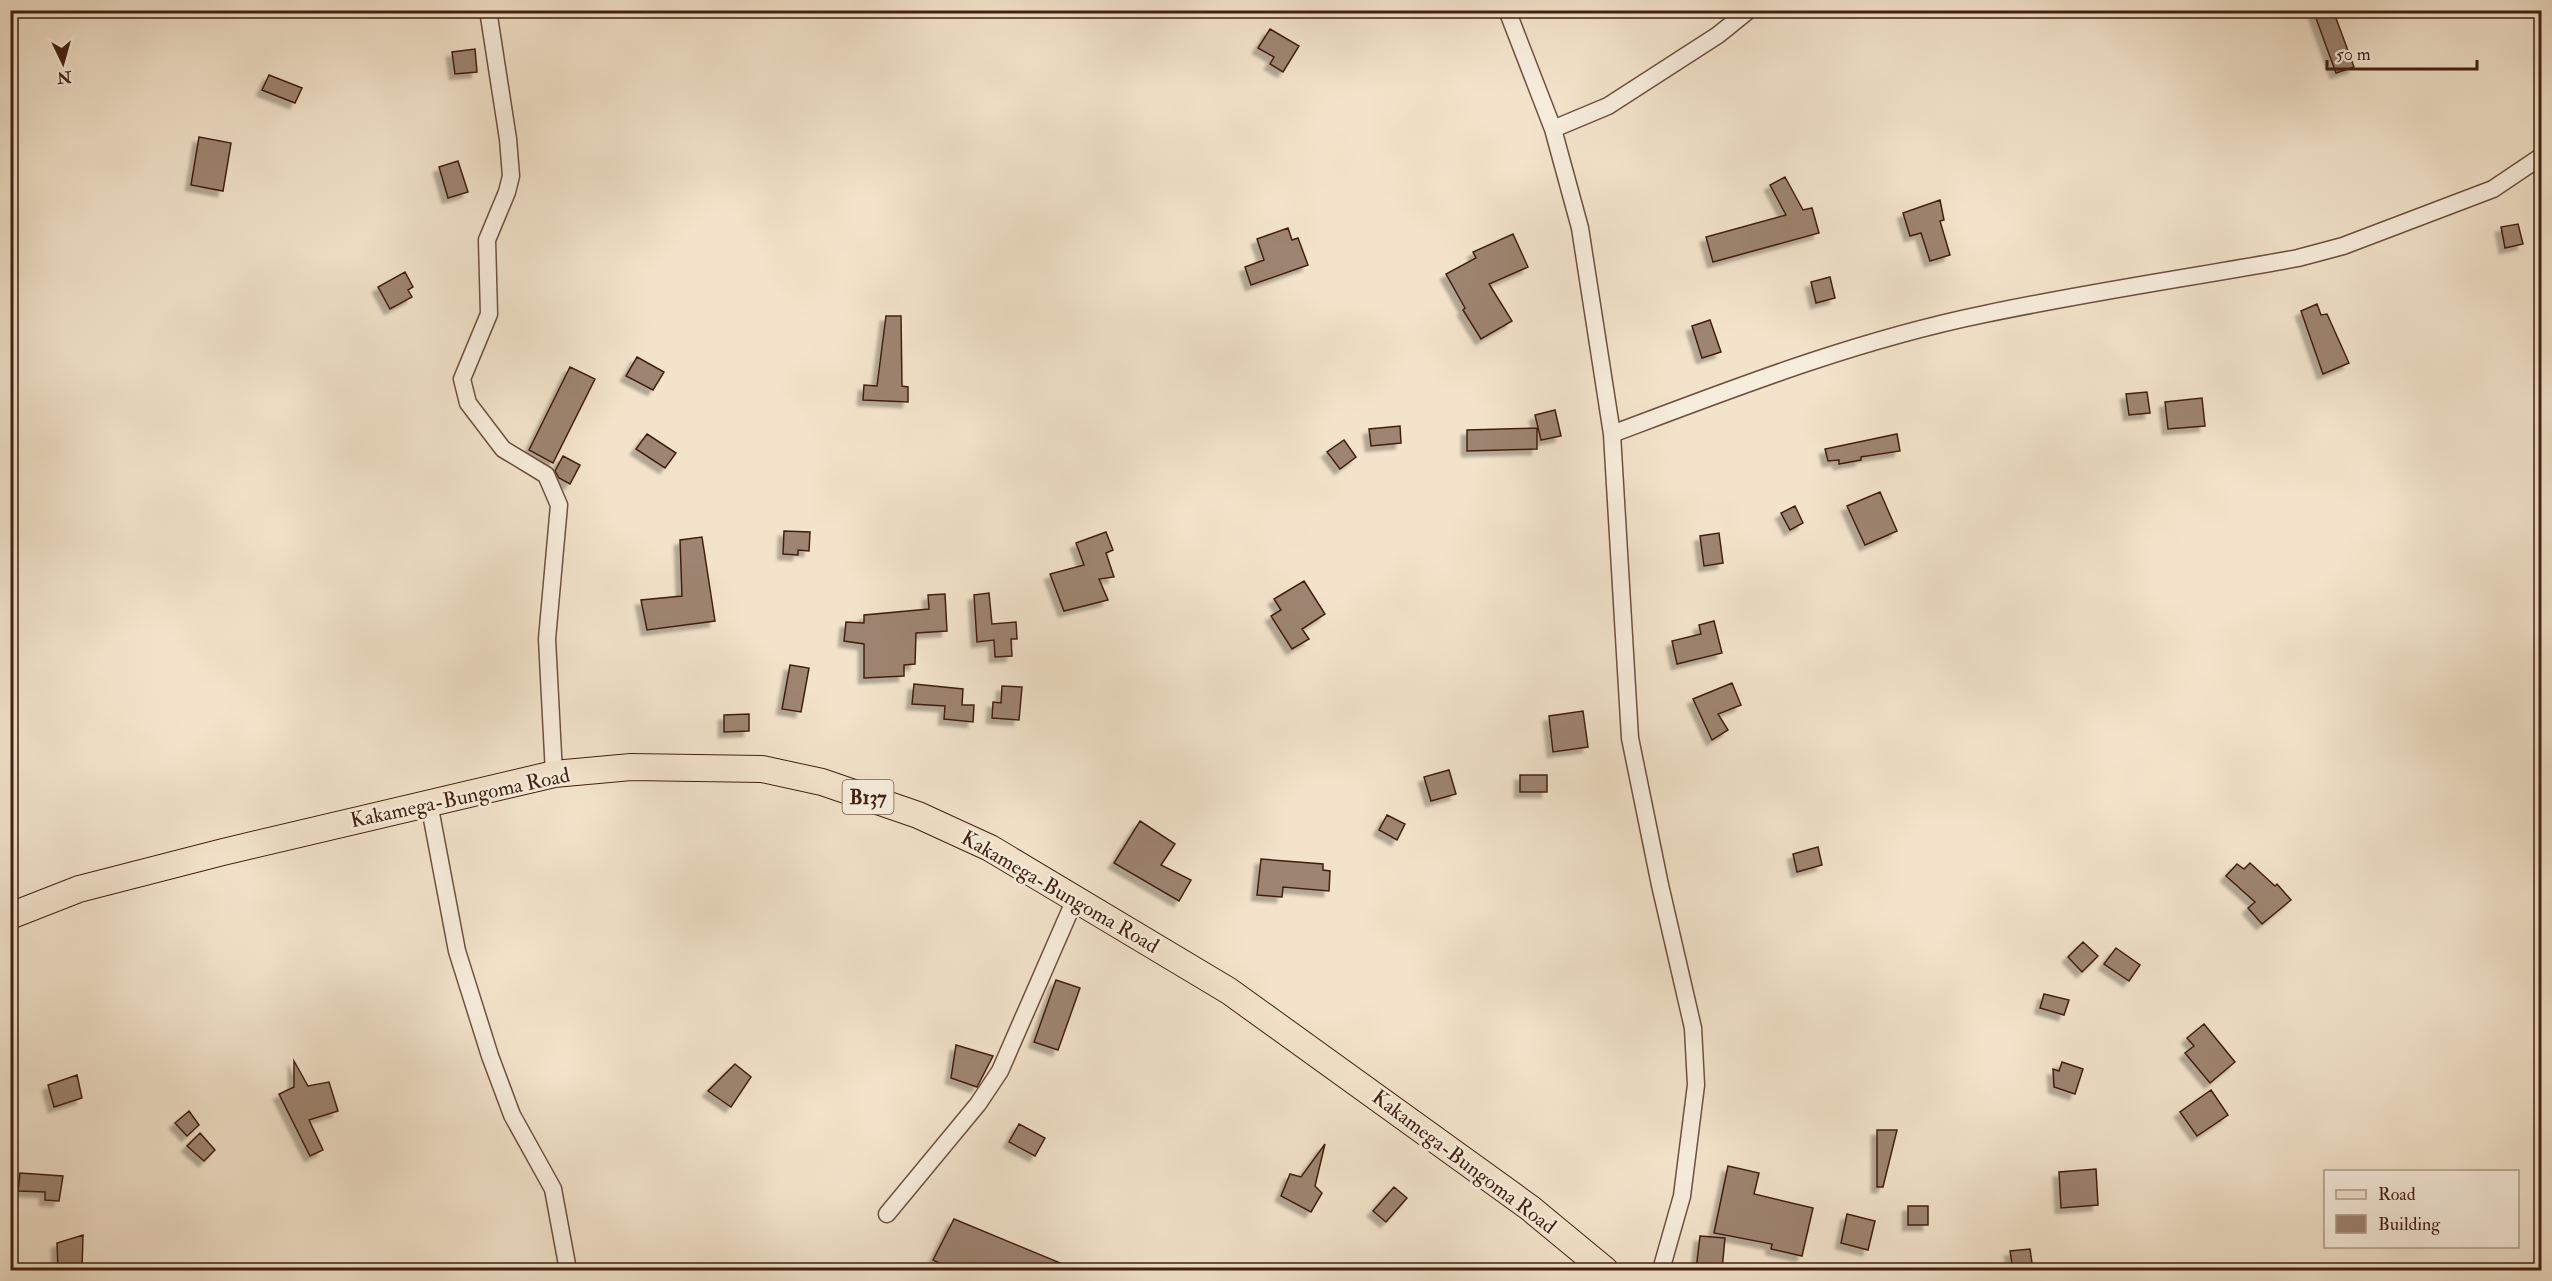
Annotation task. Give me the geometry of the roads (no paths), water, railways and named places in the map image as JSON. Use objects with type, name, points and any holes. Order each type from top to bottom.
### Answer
[{"type":"main road","name":"Kakamega-Bungoma Road","points":[[10,916],[79,890],[554,774],[631,767],[762,769],[822,782],[918,815],[990,848],[1076,897],[1239,998],[1530,1208],[1605,1270]]},
{"type":"street","points":[[488,10],[508,139],[511,176],[507,192],[487,240],[489,314],[462,379],[468,403],[503,448],[546,475],[559,505],[547,639],[554,774]]},
{"type":"street","points":[[1507,10],[1553,129],[1580,228],[1612,434],[1630,738],[1693,1028],[1696,1085],[1682,1196],[1661,1270]]},
{"type":"street","points":[[1553,129],[1608,106],[1718,35],[1749,10]]},
{"type":"street","points":[[1612,434],[1723,392],[1859,346],[1983,314],[2298,258],[2343,246],[2493,189],[2541,156]]},
{"type":"street","points":[[429,803],[457,951],[490,1056],[512,1115],[553,1189],[568,1270]]},
{"type":"street","points":[[887,1214],[978,1104],[1000,1071],[1076,897]]}]
